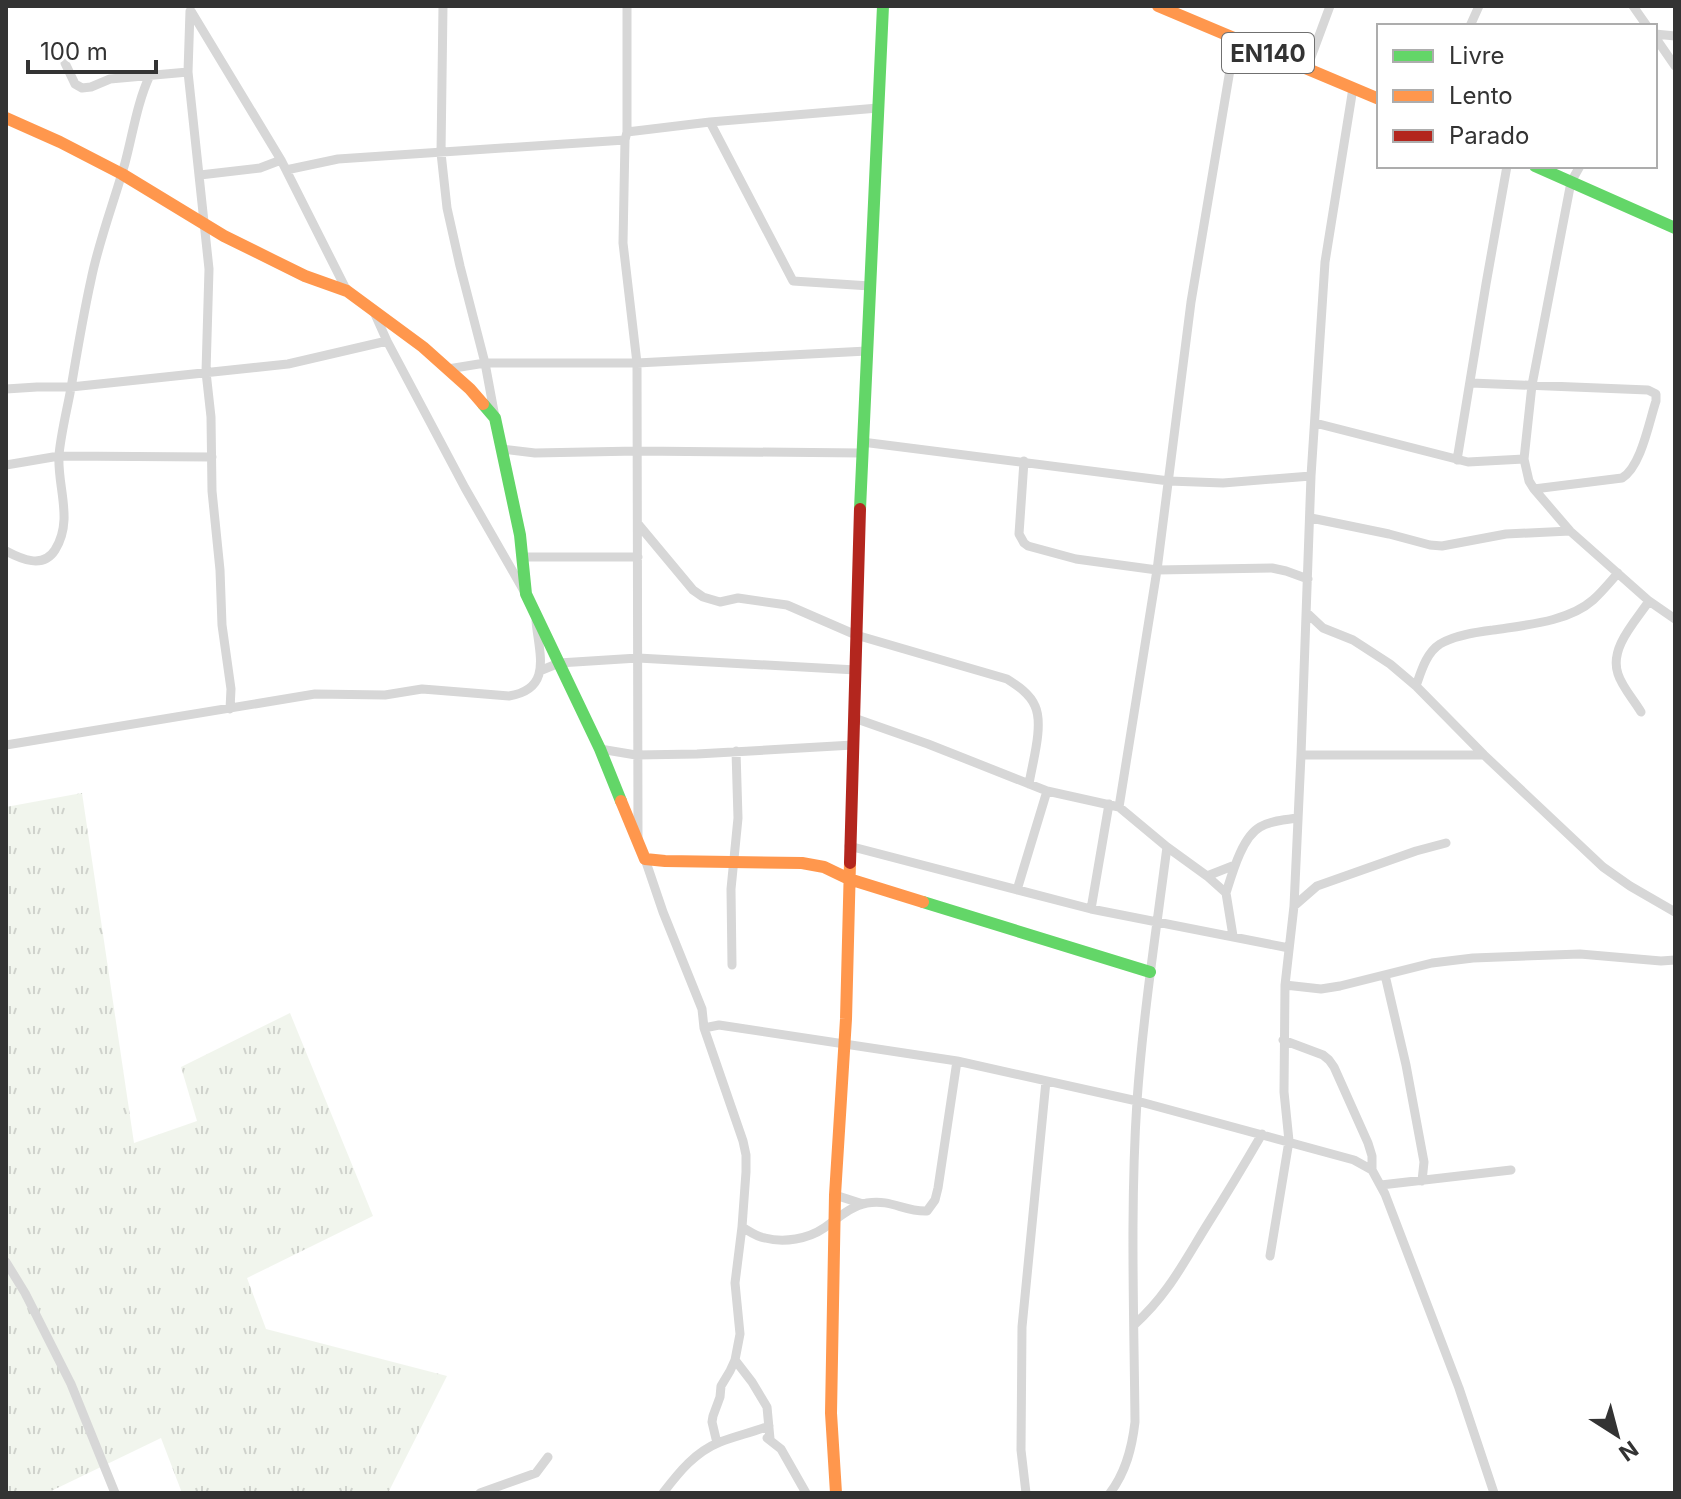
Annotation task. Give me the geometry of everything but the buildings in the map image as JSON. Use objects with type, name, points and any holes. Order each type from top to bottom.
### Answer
[{"type":"street","points":[[443,6],[441,153],[450,223],[485,363],[513,499],[526,594]]},
{"type":"street","points":[[627,6],[623,243],[637,363],[638,840]]},
{"type":"street","points":[[836,1493],[831,1413],[834,1219],[844,1043],[862,448],[883,6]]},
{"type":"street","name":"EN140","points":[[1158,6],[1377,98]]},
{"type":"street","points":[[1307,68],[1330,6]]},
{"type":"street","points":[[1635,7],[1646,24]]},
{"type":"street","points":[[189,8],[188,72],[209,269],[206,372],[211,417],[212,491],[222,625],[231,689],[230,709]]},
{"type":"street","points":[[189,8],[281,160],[347,291]]},
{"type":"street","points":[[1091,909],[1114,806],[1157,570],[1191,302],[1235,40]]},
{"type":"street","points":[[1657,40],[1675,66]]},
{"type":"street","points":[[65,63],[75,84],[82,88],[110,79],[188,72]]},
{"type":"street","points":[[6,551],[32,561],[45,559],[60,541],[65,510],[59,456],[91,278],[150,75]]},
{"type":"street","points":[[135,76],[144,88]]},
{"type":"street","points":[[1270,1256],[1289,1141],[1284,1092],[1285,985],[1294,906],[1311,476],[1325,262],[1353,88]]},
{"type":"street","points":[[286,170],[338,159],[626,136],[710,122],[878,108]]},
{"type":"street","points":[[6,118],[122,174],[224,236],[305,276],[347,291],[423,347],[470,389],[495,418]]},
{"type":"street","points":[[710,122],[793,281],[870,286]]},
{"type":"street","points":[[200,175],[260,168],[281,160]]},
{"type":"street","points":[[1457,460],[1507,168]]},
{"type":"street","points":[[1540,168],[1675,228]]},
{"type":"street","points":[[1579,168],[1571,182],[1532,385],[1524,459],[1534,489],[1570,531],[1649,601],[1675,619]]},
{"type":"street","points":[[373,309],[465,488],[526,594],[600,749],[702,1009],[704,1028],[743,1141],[746,1155],[742,1227],[735,1283],[740,1334],[735,1360],[721,1386],[714,1411],[712,1422],[717,1443]]},
{"type":"street","points":[[6,389],[71,387],[288,364],[387,341]]},
{"type":"street","points":[[448,369],[485,363],[637,363],[867,351]]},
{"type":"street","points":[[1471,383],[1648,390],[1656,394],[1637,458],[1628,475],[1534,489]]},
{"type":"street","points":[[1315,423],[1468,462],[1524,459]]},
{"type":"street","points":[[502,449],[535,453],[862,448],[1024,461],[1169,481],[1223,483],[1311,476]]},
{"type":"street","points":[[6,465],[59,456],[212,457]]},
{"type":"street","points":[[1024,461],[1019,534],[1028,546],[1076,559],[1157,570],[1272,568],[1308,579]]},
{"type":"street","points":[[1311,518],[1442,546],[1506,534],[1570,531]]},
{"type":"street","points":[[638,524],[693,590],[703,597],[720,602],[738,598],[787,605],[856,635],[1007,679],[1025,692],[1036,708],[1039,727],[1029,784]]},
{"type":"street","points":[[523,557],[638,557]]},
{"type":"street","points":[[1416,686],[1427,657],[1439,644],[1475,633],[1561,616],[1594,600],[1618,573]]},
{"type":"street","points":[[1641,712],[1619,677],[1616,666],[1617,653],[1649,601]]},
{"type":"street","points":[[1307,613],[1323,628],[1363,646],[1390,664],[1603,867],[1675,912]]},
{"type":"street","points":[[6,745],[315,694],[385,695],[422,689],[509,696],[521,694],[530,690],[542,670],[536,618]]},
{"type":"street","points":[[1306,641],[1323,628]]},
{"type":"street","points":[[542,670],[559,663],[638,658],[856,670]]},
{"type":"street","points":[[231,689],[247,706]]},
{"type":"street","points":[[854,718],[1047,791],[1114,806],[1226,893]]},
{"type":"street","points":[[600,749],[636,755],[853,745]]},
{"type":"street","points":[[732,965],[731,889],[738,818],[736,751]]},
{"type":"street","points":[[1301,755],[1484,755]]},
{"type":"street","points":[[1017,890],[1047,791]]},
{"type":"street","points":[[1233,936],[1226,893],[1235,865],[1251,835],[1257,828],[1279,820],[1297,818]]},
{"type":"street","points":[[1294,906],[1317,886],[1446,843]]},
{"type":"street","points":[[849,846],[1091,909],[1289,948]]},
{"type":"street","points":[[1110,1493],[1126,1466],[1133,1445],[1132,1282],[1137,1101],[1167,847]]},
{"type":"street","points":[[645,859],[802,863],[824,867],[849,879],[1150,972]]},
{"type":"street","points":[[1207,876],[1235,865]]},
{"type":"street","points":[[1285,985],[1321,989],[1432,963],[1473,958],[1580,954],[1675,960]]},
{"type":"street","points":[[1385,975],[1424,1162],[1422,1181]]},
{"type":"street","points":[[702,1009],[719,1025]]},
{"type":"street","points":[[704,1028],[719,1025],[957,1061],[1137,1101],[1354,1160],[1372,1170],[1381,1185],[1459,1388],[1494,1493]]},
{"type":"street","points":[[1283,1040],[1323,1055],[1334,1067],[1368,1143],[1372,1170]]},
{"type":"street","points":[[742,1227],[765,1238],[798,1239],[819,1231],[863,1204],[883,1201],[916,1212],[927,1211],[932,1207],[938,1188],[957,1061]]},
{"type":"street","points":[[1026,1493],[1021,1450],[1022,1327],[1046,1081]]},
{"type":"street","points":[[1134,1325],[1161,1298],[1177,1275],[1262,1134]]},
{"type":"street","points":[[1381,1185],[1511,1170]]},
{"type":"street","points":[[835,1195],[863,1204]]},
{"type":"street","points":[[6,1262],[71,1384],[115,1493]]},
{"type":"street","points":[[735,1360],[767,1407],[770,1439]]},
{"type":"street","points":[[663,1493],[690,1461],[717,1443],[769,1426]]},
{"type":"street","points":[[752,1433],[770,1439],[781,1449],[806,1493]]},
{"type":"street","points":[[480,1493],[536,1473],[548,1457]]},
{"type":"green space","points":[[82,793],[134,1143],[197,1121],[181,1067],[290,1013],[373,1216],[247,1278],[266,1329],[447,1376],[388,1493],[182,1493],[161,1438],[47,1493],[6,1493],[6,807]]},
{"type":"traffic: fast","points":[[860,509],[883,6]]},
{"type":"traffic: fast","points":[[1540,168],[1675,228]]},
{"type":"traffic: fast","points":[[483,404],[495,418],[520,535],[526,594],[600,749],[621,801]]},
{"type":"traffic: fast","points":[[923,902],[1150,972]]},
{"type":"traffic: slow","points":[[1158,6],[1377,98]]},
{"type":"traffic: slow","points":[[6,118],[122,174],[224,236],[305,276],[347,291],[423,347],[483,404]]},
{"type":"traffic: slow","points":[[621,801],[645,859],[802,863],[824,867],[849,879],[923,902]]},
{"type":"traffic: slow","points":[[836,1493],[831,1413],[835,1195],[846,1019],[850,863]]},
{"type":"traffic: jam","points":[[850,863],[860,509]]}]
